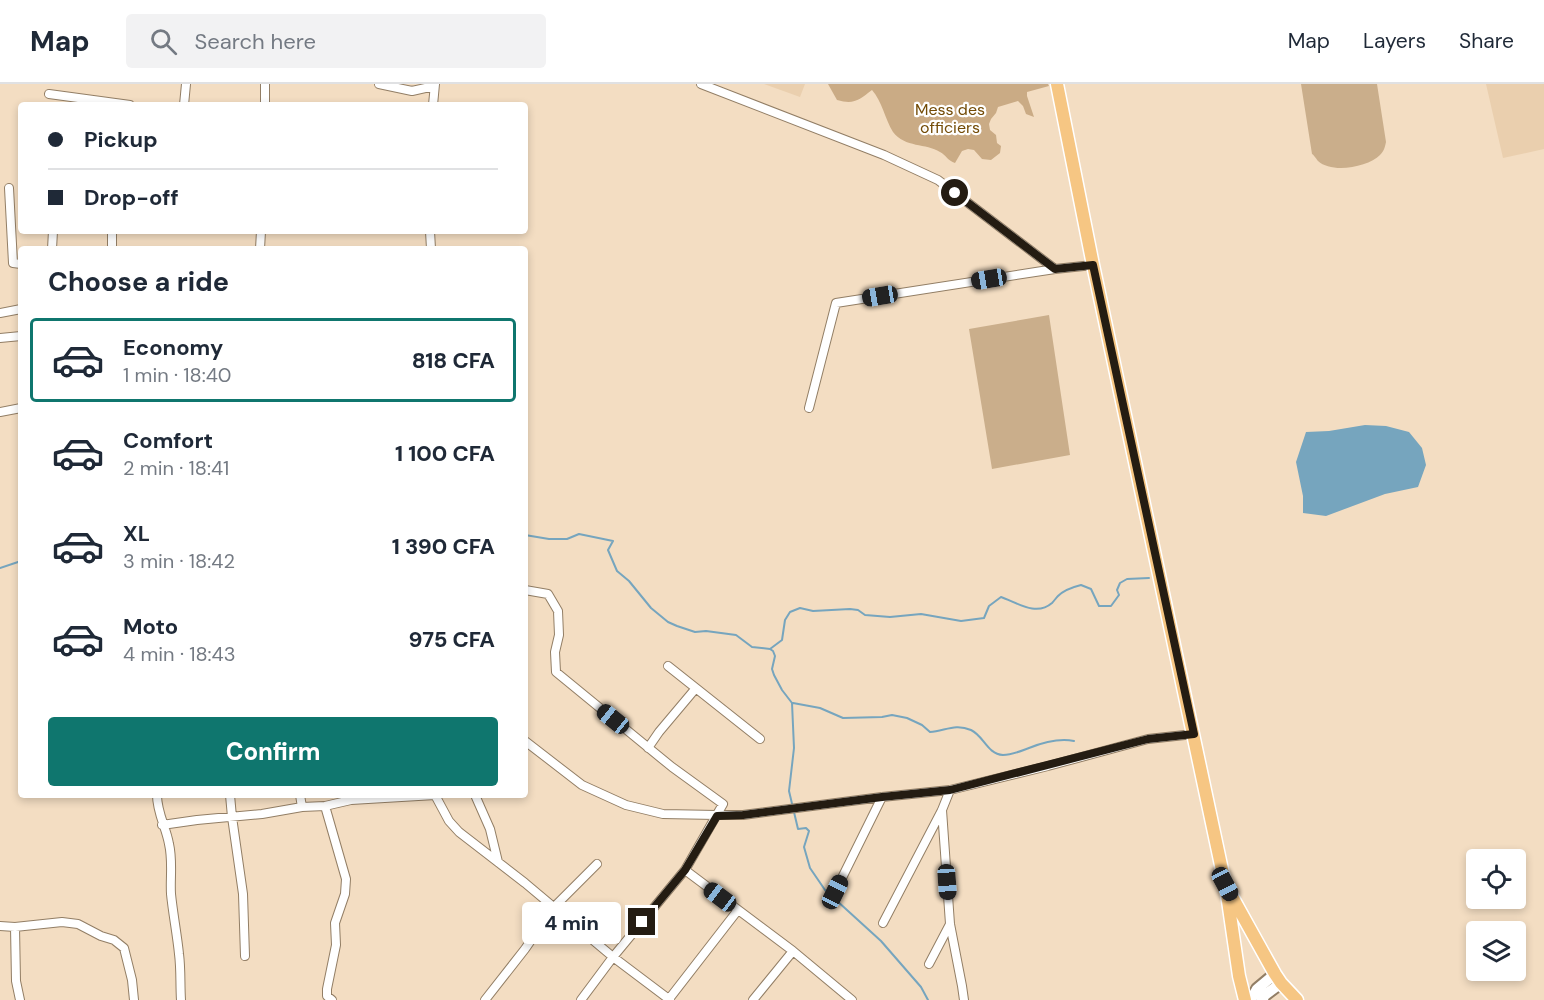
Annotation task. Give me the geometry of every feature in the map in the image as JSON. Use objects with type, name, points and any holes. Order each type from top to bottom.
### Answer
[{"type":"highway","points":[[1057,84],[1093,265],[1225,884],[1239,976],[1245,1000]]},
{"type":"highway","points":[[1225,884],[1278,979],[1297,1000]]},
{"type":"main road","points":[[1251,1000],[1257,989],[1278,979]]},
{"type":"main road","points":[[1262,1000],[1278,979]]},
{"type":"street","points":[[184,102],[186,84]]},
{"type":"street","points":[[265,84],[265,102]]},
{"type":"street","points":[[379,84],[412,91],[435,85],[433,102]]},
{"type":"street","points":[[702,84],[884,155],[939,180],[1055,269]]},
{"type":"street","points":[[49,94],[108,102]]},
{"type":"street","points":[[9,188],[13,263],[18,264]]},
{"type":"street","points":[[809,408],[837,303],[1093,265]]},
{"type":"street","points":[[0,313],[18,311]]},
{"type":"street","points":[[0,338],[18,336]]},
{"type":"street","points":[[0,412],[18,409]]},
{"type":"street","points":[[528,591],[548,594],[558,612],[560,635],[555,652],[556,672],[648,748],[723,804],[685,870],[613,957],[581,1000]]},
{"type":"street","points":[[668,666],[760,739]]},
{"type":"street","points":[[648,748],[696,688]]},
{"type":"street","points":[[528,743],[582,785],[627,805],[663,814],[717,816],[743,815],[950,790],[1148,739],[1194,734]]},
{"type":"street","points":[[883,923],[942,810],[950,790]]},
{"type":"street","points":[[835,892],[882,797]]},
{"type":"street","points":[[157,798],[162,825],[169,843],[170,879],[180,955],[181,1000]]},
{"type":"street","points":[[230,798],[243,894],[245,956]]},
{"type":"street","points":[[300,798],[302,807]]},
{"type":"street","points":[[162,825],[325,806],[351,800],[385,798]]},
{"type":"street","points":[[437,798],[459,832],[669,1000],[738,910]]},
{"type":"street","points":[[476,798],[490,830],[498,862]]},
{"type":"street","points":[[325,806],[346,879],[345,894],[335,924],[336,945],[327,989],[327,996],[332,1000]]},
{"type":"street","points":[[942,810],[950,924],[964,1000]]},
{"type":"street","points":[[485,1000],[554,907],[597,864]]},
{"type":"street","points":[[685,870],[793,951],[852,1000]]},
{"type":"street","points":[[0,926],[15,927],[62,922],[78,924],[114,940],[124,948],[134,1000]]},
{"type":"street","points":[[928,963],[950,924]]},
{"type":"street","points":[[15,927],[16,981],[20,1000]]},
{"type":"street","points":[[753,1000],[793,951]]},
{"type":"shaded area","points":[[764,84],[805,84],[800,97]]},
{"type":"shaded area","points":[[1301,84],[1377,84],[1386,142],[1381,153],[1359,166],[1332,167],[1318,161],[1312,154]]},
{"type":"shaded area","points":[[1486,84],[1544,84],[1544,149],[1503,158]]},
{"type":"shaded area","points":[[1049,315],[1070,455],[992,469],[969,329]]},
{"type":"green space","name":"Mess des officiers","points":[[828,84],[1048,84],[1049,86],[1027,92],[1034,117],[1026,114],[1018,101],[998,107],[989,124],[990,130],[996,135],[997,143],[1001,146],[1000,153],[991,160],[982,159],[974,150],[968,149],[962,151],[955,163],[934,149],[903,141],[898,137],[893,132],[872,90],[856,101],[848,102],[837,100]]},
{"type":"water","points":[[1365,425],[1386,426],[1409,432],[1422,448],[1426,465],[1418,487],[1385,494],[1326,516],[1303,513],[1303,496],[1296,462],[1306,432]]},
{"type":"waterway","points":[[528,536],[567,539],[579,534],[613,541],[608,550],[617,571],[629,581],[651,608],[668,622],[695,632],[706,631],[736,635],[752,647],[770,649],[782,640],[785,620],[790,612],[800,608],[813,611],[850,609],[858,610],[865,615],[890,617],[921,614],[961,621],[984,618],[989,606],[1001,597],[1026,607],[1039,609],[1052,603],[1066,590],[1081,585],[1091,589],[1099,606],[1111,606],[1119,595],[1117,590],[1120,583],[1127,579],[1149,578]]},
{"type":"waterway","points":[[0,568],[18,562]]},
{"type":"waterway","points":[[770,649],[775,656],[772,669],[774,675],[792,703],[794,748],[789,791],[798,829],[806,828],[809,831],[804,847],[810,868],[825,890],[881,941],[921,987],[928,1000]]},
{"type":"waterway","points":[[793,703],[820,708],[843,718],[892,715],[907,718],[922,725],[930,732],[955,727],[965,728],[979,736],[993,752],[1003,755],[1052,741],[1074,741]]},
{"type":"route","points":[[642,922],[685,870],[717,816],[743,815],[950,790],[1148,739],[1194,734],[1093,265],[1055,269],[955,193]]}]
